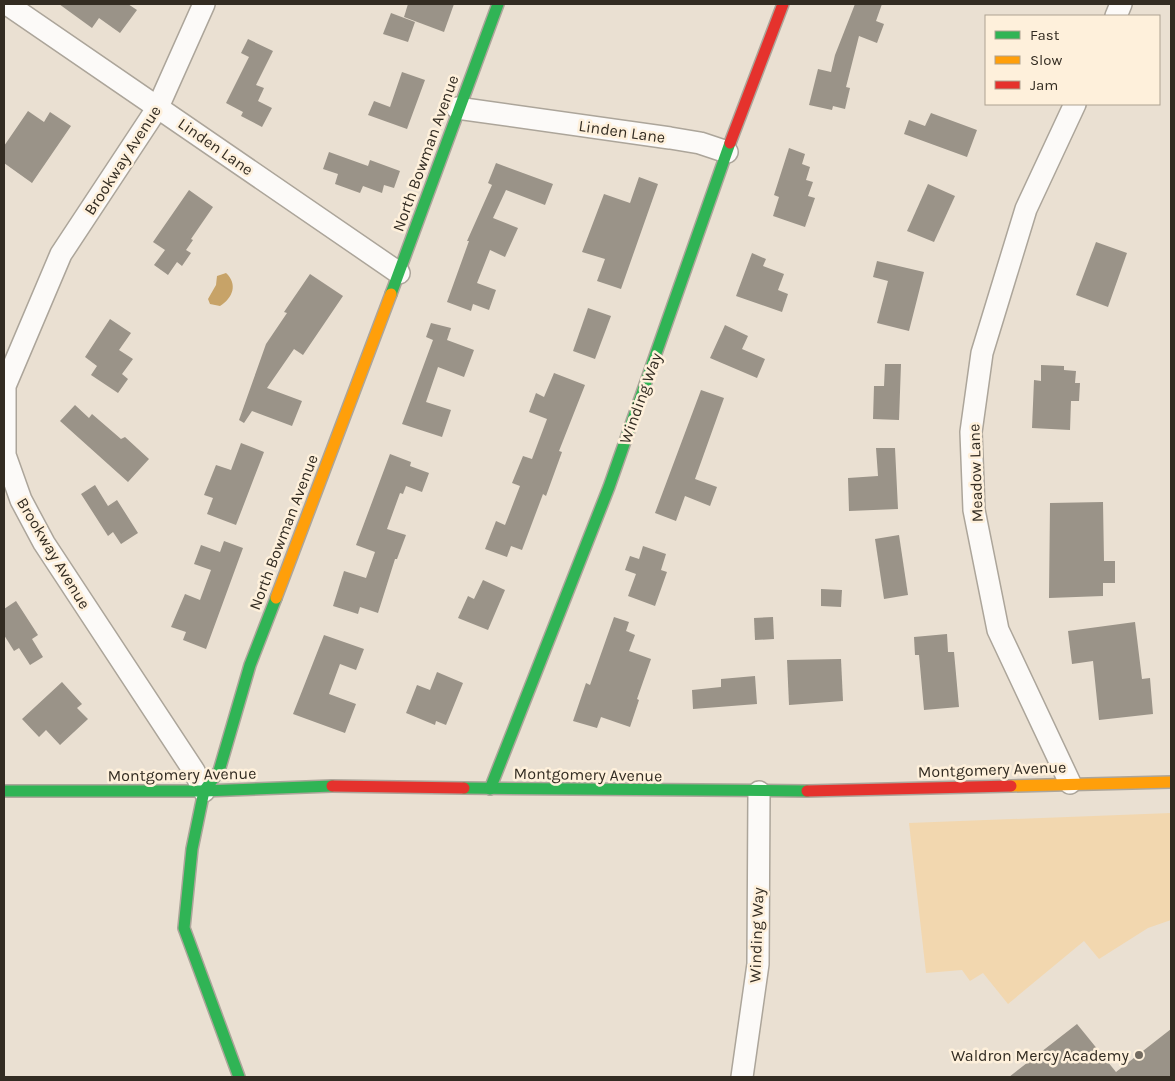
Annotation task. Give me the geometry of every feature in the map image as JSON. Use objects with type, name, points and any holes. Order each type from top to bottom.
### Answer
[{"type":"street","name":"Linden Lane","points":[[7,4],[399,273]]},
{"type":"street","name":"Brookway Avenue","points":[[204,4],[158,106],[61,254],[4,386],[4,456],[21,500],[44,544],[189,764],[204,791]]},
{"type":"street","name":"North Bowman Avenue","points":[[239,1077],[184,928],[192,849],[204,791],[219,771],[252,658],[399,273],[457,108],[498,4]]},
{"type":"street","name":"Winding Way","points":[[490,789],[608,487],[726,152],[783,4]]},
{"type":"street","name":"Meadow Lane","points":[[1070,783],[998,630],[974,510],[971,432],[982,354],[1026,209],[1075,105]]},
{"type":"street","name":"Linden Lane","points":[[457,108],[670,138],[700,143],[726,152]]},
{"type":"street","name":"Montgomery Avenue","points":[[4,791],[204,791],[331,786],[759,792],[1171,782]]},
{"type":"street","name":"Winding Way","points":[[742,1077],[758,964],[759,792]]},
{"type":"shaded area","points":[[226,273],[230,277],[233,286],[231,295],[220,306],[210,304],[208,299],[216,285],[217,276]]},
{"type":"shaded area","points":[[1171,813],[1171,920],[1148,928],[1099,959],[1084,941],[1008,1004],[983,973],[970,981],[962,970],[926,973],[909,823]]},
{"type":"building","points":[[59,4],[128,4],[137,10],[120,33],[99,18],[92,28]]},
{"type":"building","points":[[408,4],[454,4],[444,32],[404,17]]},
{"type":"building","points":[[855,4],[882,4],[876,21],[884,24],[877,43],[859,36],[846,87],[850,88],[845,109],[833,106],[832,110],[809,105],[818,69],[831,72],[835,55]]},
{"type":"building","points":[[391,13],[415,22],[408,42],[383,34]]},
{"type":"building","points":[[248,39],[273,51],[256,85],[264,88],[258,101],[272,108],[262,127],[241,116],[243,112],[226,103],[249,57],[241,53]]},
{"type":"building","points":[[402,72],[425,80],[407,129],[368,115],[374,101],[390,107]]},
{"type":"building","points":[[28,111],[44,122],[50,112],[71,126],[32,183],[4,163],[4,146]]},
{"type":"building","points":[[931,113],[977,130],[967,157],[904,134],[909,120],[925,126]]},
{"type":"building","points":[[789,148],[805,154],[802,164],[810,167],[806,180],[813,182],[808,196],[815,198],[805,227],[773,216],[779,197],[774,195]]},
{"type":"building","points":[[329,152],[368,166],[370,160],[400,171],[394,188],[384,185],[382,193],[363,186],[360,193],[335,184],[338,174],[323,169]]},
{"type":"building","points":[[496,163],[553,184],[545,205],[506,190],[493,218],[518,228],[505,257],[490,250],[477,283],[496,290],[489,310],[473,304],[471,311],[447,302],[469,241],[467,241],[492,185],[488,183]]},
{"type":"building","points":[[639,177],[658,184],[621,289],[597,281],[605,259],[582,252],[604,194],[630,203]]},
{"type":"building","points":[[928,184],[955,196],[934,242],[907,231]]},
{"type":"building","points":[[189,190],[213,207],[191,239],[193,240],[186,250],[191,253],[182,266],[177,262],[168,275],[154,265],[165,250],[153,242]]},
{"type":"building","points":[[1096,242],[1127,253],[1108,307],[1076,295]]},
{"type":"building","points":[[752,253],[766,259],[763,266],[784,274],[778,290],[788,294],[782,312],[736,296]]},
{"type":"building","points":[[877,261],[924,272],[909,331],[877,323],[888,281],[873,277]]},
{"type":"building","points":[[310,274],[343,296],[303,355],[294,349],[267,388],[302,401],[292,426],[252,411],[244,423],[239,420],[266,344],[287,313],[284,312]]},
{"type":"building","points":[[588,308],[611,316],[595,359],[573,351]]},
{"type":"building","points":[[110,319],[131,333],[119,350],[133,359],[122,374],[128,379],[118,393],[91,375],[97,366],[85,357]]},
{"type":"building","points":[[431,323],[451,328],[447,340],[474,350],[464,377],[438,367],[426,402],[451,410],[442,437],[402,424],[433,340],[426,337]]},
{"type":"building","points":[[725,325],[748,336],[742,349],[765,359],[757,378],[710,358]]},
{"type":"building","points":[[885,364],[901,364],[899,420],[873,419],[874,386],[884,386]]},
{"type":"building","points":[[1041,365],[1064,366],[1064,370],[1076,371],[1075,383],[1080,383],[1079,401],[1071,401],[1070,430],[1032,428],[1034,380],[1041,381]]},
{"type":"building","points":[[554,373],[585,385],[559,451],[562,452],[546,496],[543,494],[522,550],[511,546],[507,557],[485,549],[496,521],[505,525],[520,486],[512,483],[523,456],[532,459],[547,419],[529,412],[536,393],[544,397]]},
{"type":"building","points":[[701,390],[724,398],[695,479],[717,487],[710,506],[685,496],[676,521],[655,513]]},
{"type":"building","points":[[75,405],[89,418],[92,414],[121,439],[125,437],[149,459],[128,482],[60,421]]},
{"type":"building","points":[[241,443],[264,452],[236,525],[207,514],[213,498],[204,495],[216,465],[231,470]]},
{"type":"building","points":[[876,448],[895,448],[898,509],[849,511],[848,478],[878,476]]},
{"type":"building","points":[[390,454],[411,462],[410,466],[429,473],[422,492],[406,486],[403,494],[400,493],[387,529],[406,535],[397,559],[395,559],[378,613],[360,607],[358,614],[333,606],[344,571],[366,578],[375,552],[356,545]]},
{"type":"building","points":[[95,485],[108,506],[117,500],[138,533],[121,544],[113,532],[108,536],[81,494]]},
{"type":"building","points":[[1103,502],[1104,561],[1115,561],[1115,583],[1103,583],[1103,596],[1049,598],[1050,503]]},
{"type":"building","points":[[899,535],[908,595],[884,599],[875,539]]},
{"type":"building","points":[[224,541],[243,548],[206,649],[183,640],[186,632],[171,627],[185,594],[200,600],[211,570],[194,564],[201,545],[220,552]]},
{"type":"building","points":[[643,546],[666,554],[661,570],[667,572],[655,606],[628,596],[636,574],[625,570],[630,556],[639,559]]},
{"type":"building","points":[[483,580],[505,590],[488,630],[458,618],[468,596],[474,599]]},
{"type":"building","points":[[821,589],[842,590],[841,607],[821,606]]},
{"type":"building","points":[[16,601],[38,635],[32,639],[43,657],[30,665],[19,648],[14,651],[4,635],[4,609]]},
{"type":"building","points":[[614,617],[629,622],[626,631],[635,635],[629,651],[651,659],[637,699],[639,700],[630,727],[601,717],[597,728],[573,721],[586,683],[590,685]]},
{"type":"building","points":[[773,617],[774,639],[755,640],[754,618]]},
{"type":"building","points":[[1135,622],[1142,679],[1150,678],[1153,714],[1099,720],[1093,661],[1072,664],[1068,631]]},
{"type":"building","points":[[947,634],[948,652],[954,652],[959,707],[924,710],[919,655],[915,655],[914,637]]},
{"type":"building","points":[[324,635],[364,649],[356,670],[340,664],[329,694],[356,704],[345,733],[293,714]]},
{"type":"building","points":[[841,659],[843,701],[789,705],[787,660]]},
{"type":"building","points":[[437,672],[463,683],[446,725],[436,721],[435,725],[406,713],[417,685],[430,690]]},
{"type":"building","points":[[755,676],[757,704],[693,709],[692,690],[721,687],[721,679]]},
{"type":"building","points":[[62,682],[82,704],[77,708],[88,719],[60,745],[46,730],[39,737],[22,719]]},
{"type":"building","name":"Waldron Mercy Academy","points":[[1077,1024],[1116,1072],[1171,1029],[1171,1077],[1009,1077]]},
{"type":"traffic: fast","points":[[391,294],[498,4]]},
{"type":"traffic: fast","points":[[490,789],[609,487],[730,143]]},
{"type":"traffic: fast","points":[[239,1077],[184,928],[192,849],[204,791],[219,771],[250,665],[276,598]]},
{"type":"traffic: fast","points":[[4,791],[204,791],[332,786]]},
{"type":"traffic: fast","points":[[464,788],[807,791]]},
{"type":"traffic: slow","points":[[276,598],[391,294]]},
{"type":"traffic: slow","points":[[1011,786],[1171,782]]},
{"type":"traffic: jam","points":[[730,143],[783,4]]},
{"type":"traffic: jam","points":[[332,786],[464,788]]},
{"type":"traffic: jam","points":[[807,791],[1011,786]]},
{"type":"place","name":"Waldron Mercy Academy","points":[[1139,1055]]}]
